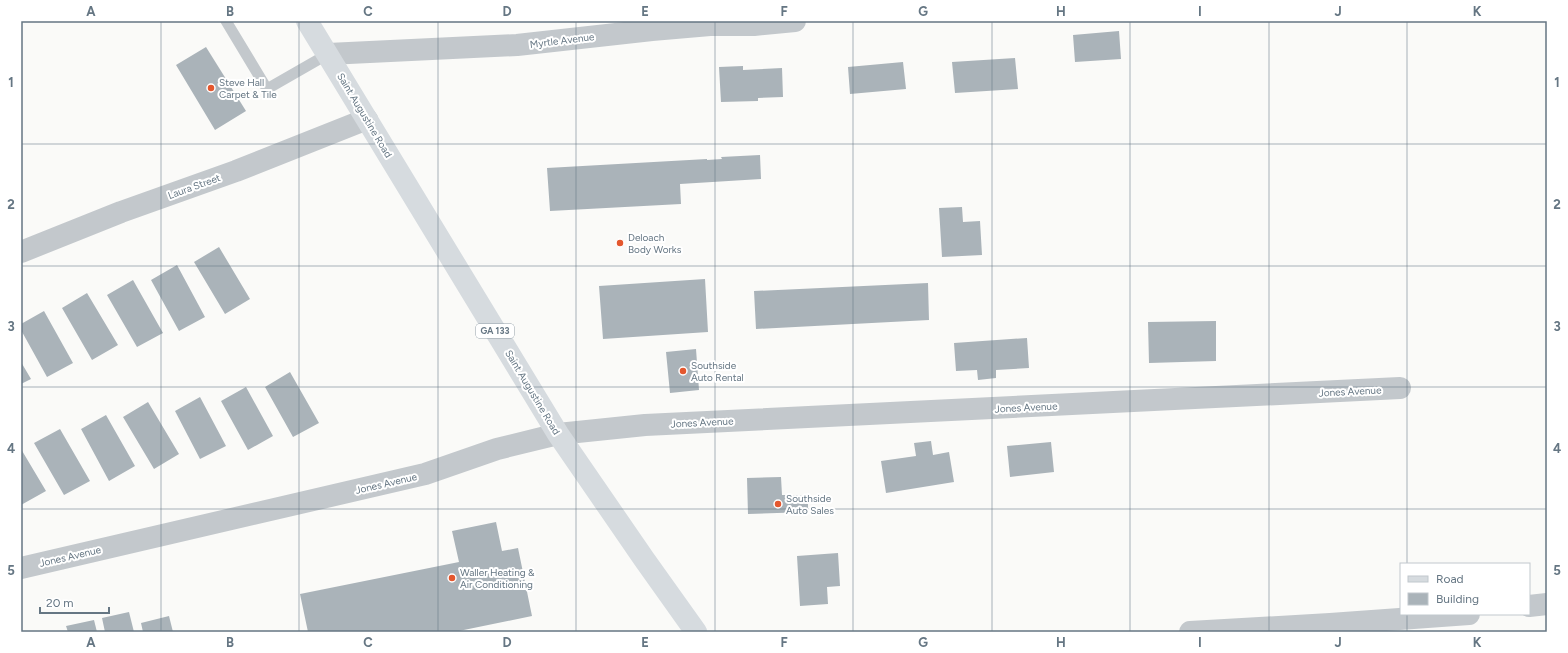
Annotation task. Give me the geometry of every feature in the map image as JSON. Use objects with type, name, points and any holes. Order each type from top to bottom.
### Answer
[{"type":"main road","name":"Saint Augustine Road","points":[[307,21],[558,434],[696,632]]},
{"type":"street","name":"Myrtle Avenue","points":[[328,54],[517,45],[652,30],[754,25],[795,21]]},
{"type":"street","name":"Laura Street","points":[[21,252],[121,212],[236,171],[367,118]]},
{"type":"street","name":"Jones Avenue","points":[[21,568],[425,474],[497,449],[558,434],[645,425],[1400,388]]},
{"type":"street","points":[[1530,606],[1547,604]]},
{"type":"street","points":[[1190,632],[1455,615]]},
{"type":"lane","points":[[226,21],[267,89],[328,54]]},
{"type":"building","points":[[1119,31],[1121,59],[1075,62],[1073,35]]},
{"type":"building","name":"Steve Hall Carpet & Tile","points":[[206,47],[246,111],[215,130],[176,65]]},
{"type":"building","points":[[1015,58],[1018,89],[955,93],[952,62]]},
{"type":"building","points":[[903,62],[906,89],[850,94],[848,67]]},
{"type":"building","points":[[743,66],[743,70],[782,68],[783,97],[758,98],[758,101],[721,102],[719,67]]},
{"type":"building","points":[[760,155],[761,179],[680,184],[681,204],[550,211],[547,168],[707,160],[722,159],[721,157]]},
{"type":"building","points":[[962,207],[963,222],[980,221],[982,255],[942,257],[939,208]]},
{"type":"building","points":[[219,247],[250,299],[225,314],[194,262]]},
{"type":"building","points":[[177,265],[205,317],[179,331],[151,280]]},
{"type":"building","points":[[705,279],[708,332],[603,339],[599,286]]},
{"type":"building","points":[[133,280],[163,333],[137,347],[107,295]]},
{"type":"building","points":[[928,283],[929,320],[756,329],[754,291]]},
{"type":"building","points":[[87,293],[118,345],[92,360],[62,308]]},
{"type":"building","points":[[44,311],[73,363],[47,377],[21,330],[21,324]]},
{"type":"building","points":[[1216,321],[1216,361],[1149,363],[1148,322]]},
{"type":"building","points":[[1027,338],[1029,368],[996,370],[996,378],[978,380],[977,370],[956,371],[954,343]]},
{"type":"building","name":"Southside Auto Rental","points":[[696,349],[699,390],[670,393],[666,352]]},
{"type":"building","points":[[21,362],[31,379],[21,384]]},
{"type":"building","points":[[290,372],[319,423],[293,437],[265,387]]},
{"type":"building","points":[[246,387],[273,436],[248,450],[221,401]]},
{"type":"building","points":[[200,397],[226,446],[200,459],[175,411]]},
{"type":"building","points":[[148,402],[179,454],[154,469],[123,417]]},
{"type":"building","points":[[106,415],[135,466],[109,481],[81,429]]},
{"type":"building","points":[[60,429],[90,481],[64,495],[34,443]]},
{"type":"building","points":[[931,441],[933,455],[949,452],[954,482],[886,493],[881,461],[916,456],[914,443]]},
{"type":"building","points":[[1051,442],[1054,472],[1010,477],[1007,446]]},
{"type":"building","points":[[21,449],[46,491],[21,505]]},
{"type":"building","name":"Southside Auto Sales","points":[[781,477],[782,495],[808,495],[808,512],[748,514],[747,478]]},
{"type":"building","name":"Waller Heating & Air Conditioning","points":[[496,522],[502,551],[518,548],[532,616],[454,632],[308,632],[300,594],[459,562],[452,531]]},
{"type":"building","points":[[838,553],[840,586],[827,587],[828,604],[800,606],[797,556]]},
{"type":"building","points":[[129,612],[134,632],[105,632],[102,618]]},
{"type":"building","points":[[169,616],[173,632],[143,632],[141,623]]},
{"type":"building","points":[[94,620],[97,632],[68,632],[66,626]]},
{"type":"place","name":"Steve Hall Carpet & Tile","points":[[211,88]]},
{"type":"place","name":"Deloach Body Works","points":[[620,243]]},
{"type":"place","name":"Southside Auto Rental","points":[[683,371]]},
{"type":"place","name":"Southside Auto Sales","points":[[778,504]]},
{"type":"place","name":"Waller Heating & Air Conditioning","points":[[452,578]]}]
